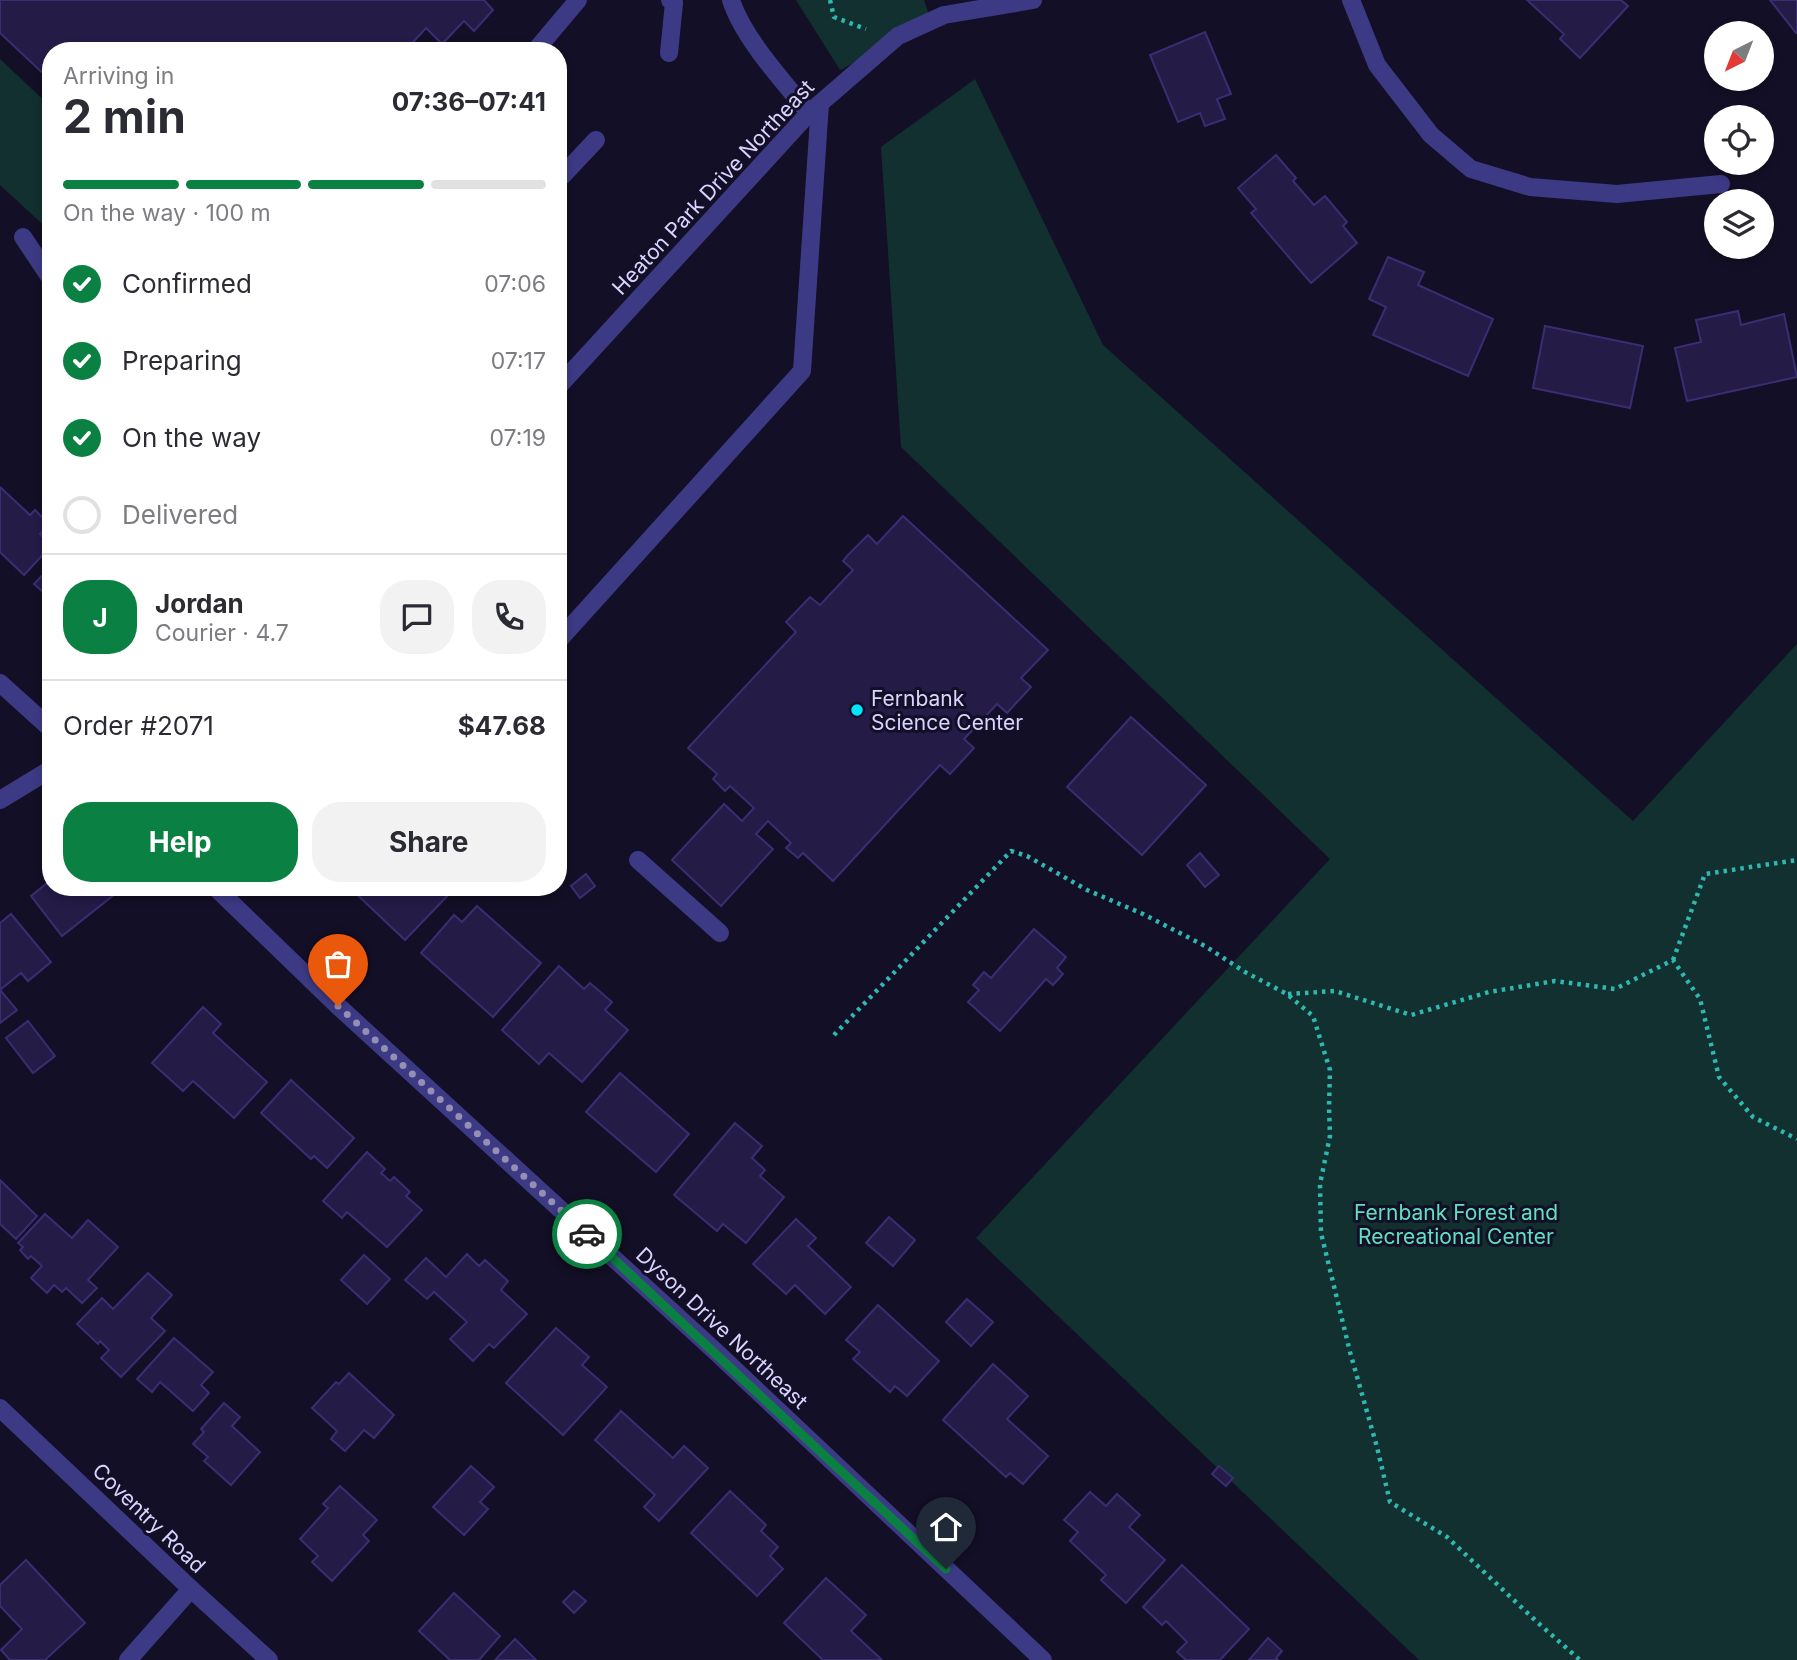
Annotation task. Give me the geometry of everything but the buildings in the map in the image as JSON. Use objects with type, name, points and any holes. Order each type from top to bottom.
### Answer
[{"type":"street","points":[[543,42],[578,0]]},
{"type":"street","points":[[669,52],[674,3],[670,0]]},
{"type":"street","points":[[567,631],[802,371],[815,108],[780,78],[736,15],[731,0]]},
{"type":"street","name":"Heaton Park Drive Northeast","points":[[567,377],[815,108],[894,39],[944,15],[1032,0]]},
{"type":"street","points":[[1351,0],[1377,65],[1431,135],[1471,169],[1530,187],[1617,194],[1721,184]]},
{"type":"street","points":[[567,171],[596,140]]},
{"type":"street","points":[[23,237],[42,266]]},
{"type":"street","points":[[0,683],[42,721]]},
{"type":"street","points":[[0,800],[42,774]]},
{"type":"street","points":[[638,860],[720,933]]},
{"type":"street","name":"Dyson Drive Northeast","points":[[224,896],[338,1006],[715,1351],[1043,1660]]},
{"type":"street","name":"Coventry Road","points":[[0,1408],[270,1660]]},
{"type":"street","points":[[128,1660],[191,1589]]},
{"type":"path","points":[[830,0],[834,18],[894,39]]},
{"type":"path","points":[[834,1035],[1011,851],[1027,856],[1087,890],[1193,939],[1287,994],[1313,1016],[1330,1070],[1331,1136],[1320,1184],[1321,1233],[1390,1502],[1447,1537],[1580,1660]]},
{"type":"path","points":[[1287,994],[1335,991],[1411,1015],[1489,992],[1555,982],[1615,989],[1673,960],[1705,874],[1797,860]]},
{"type":"path","points":[[1673,960],[1700,999],[1719,1077],[1754,1117],[1797,1139]]},
{"type":"green space","points":[[796,0],[924,0],[932,23],[840,70]]},
{"type":"green space","points":[[0,59],[42,99],[42,224],[0,185]]},
{"type":"green space","name":"Fernbank Forest and Recreational Center","points":[[975,79],[1103,345],[1633,821],[1797,644],[1797,1660],[1419,1660],[976,1238],[1330,859],[901,447],[881,147]]},
{"type":"way so far","points":[[338,1006],[587,1234]]},
{"type":"place","name":"Fernbank Science Center","points":[[857,710]]},
{"type":"route","points":[[587,1234],[946,1569]]}]
